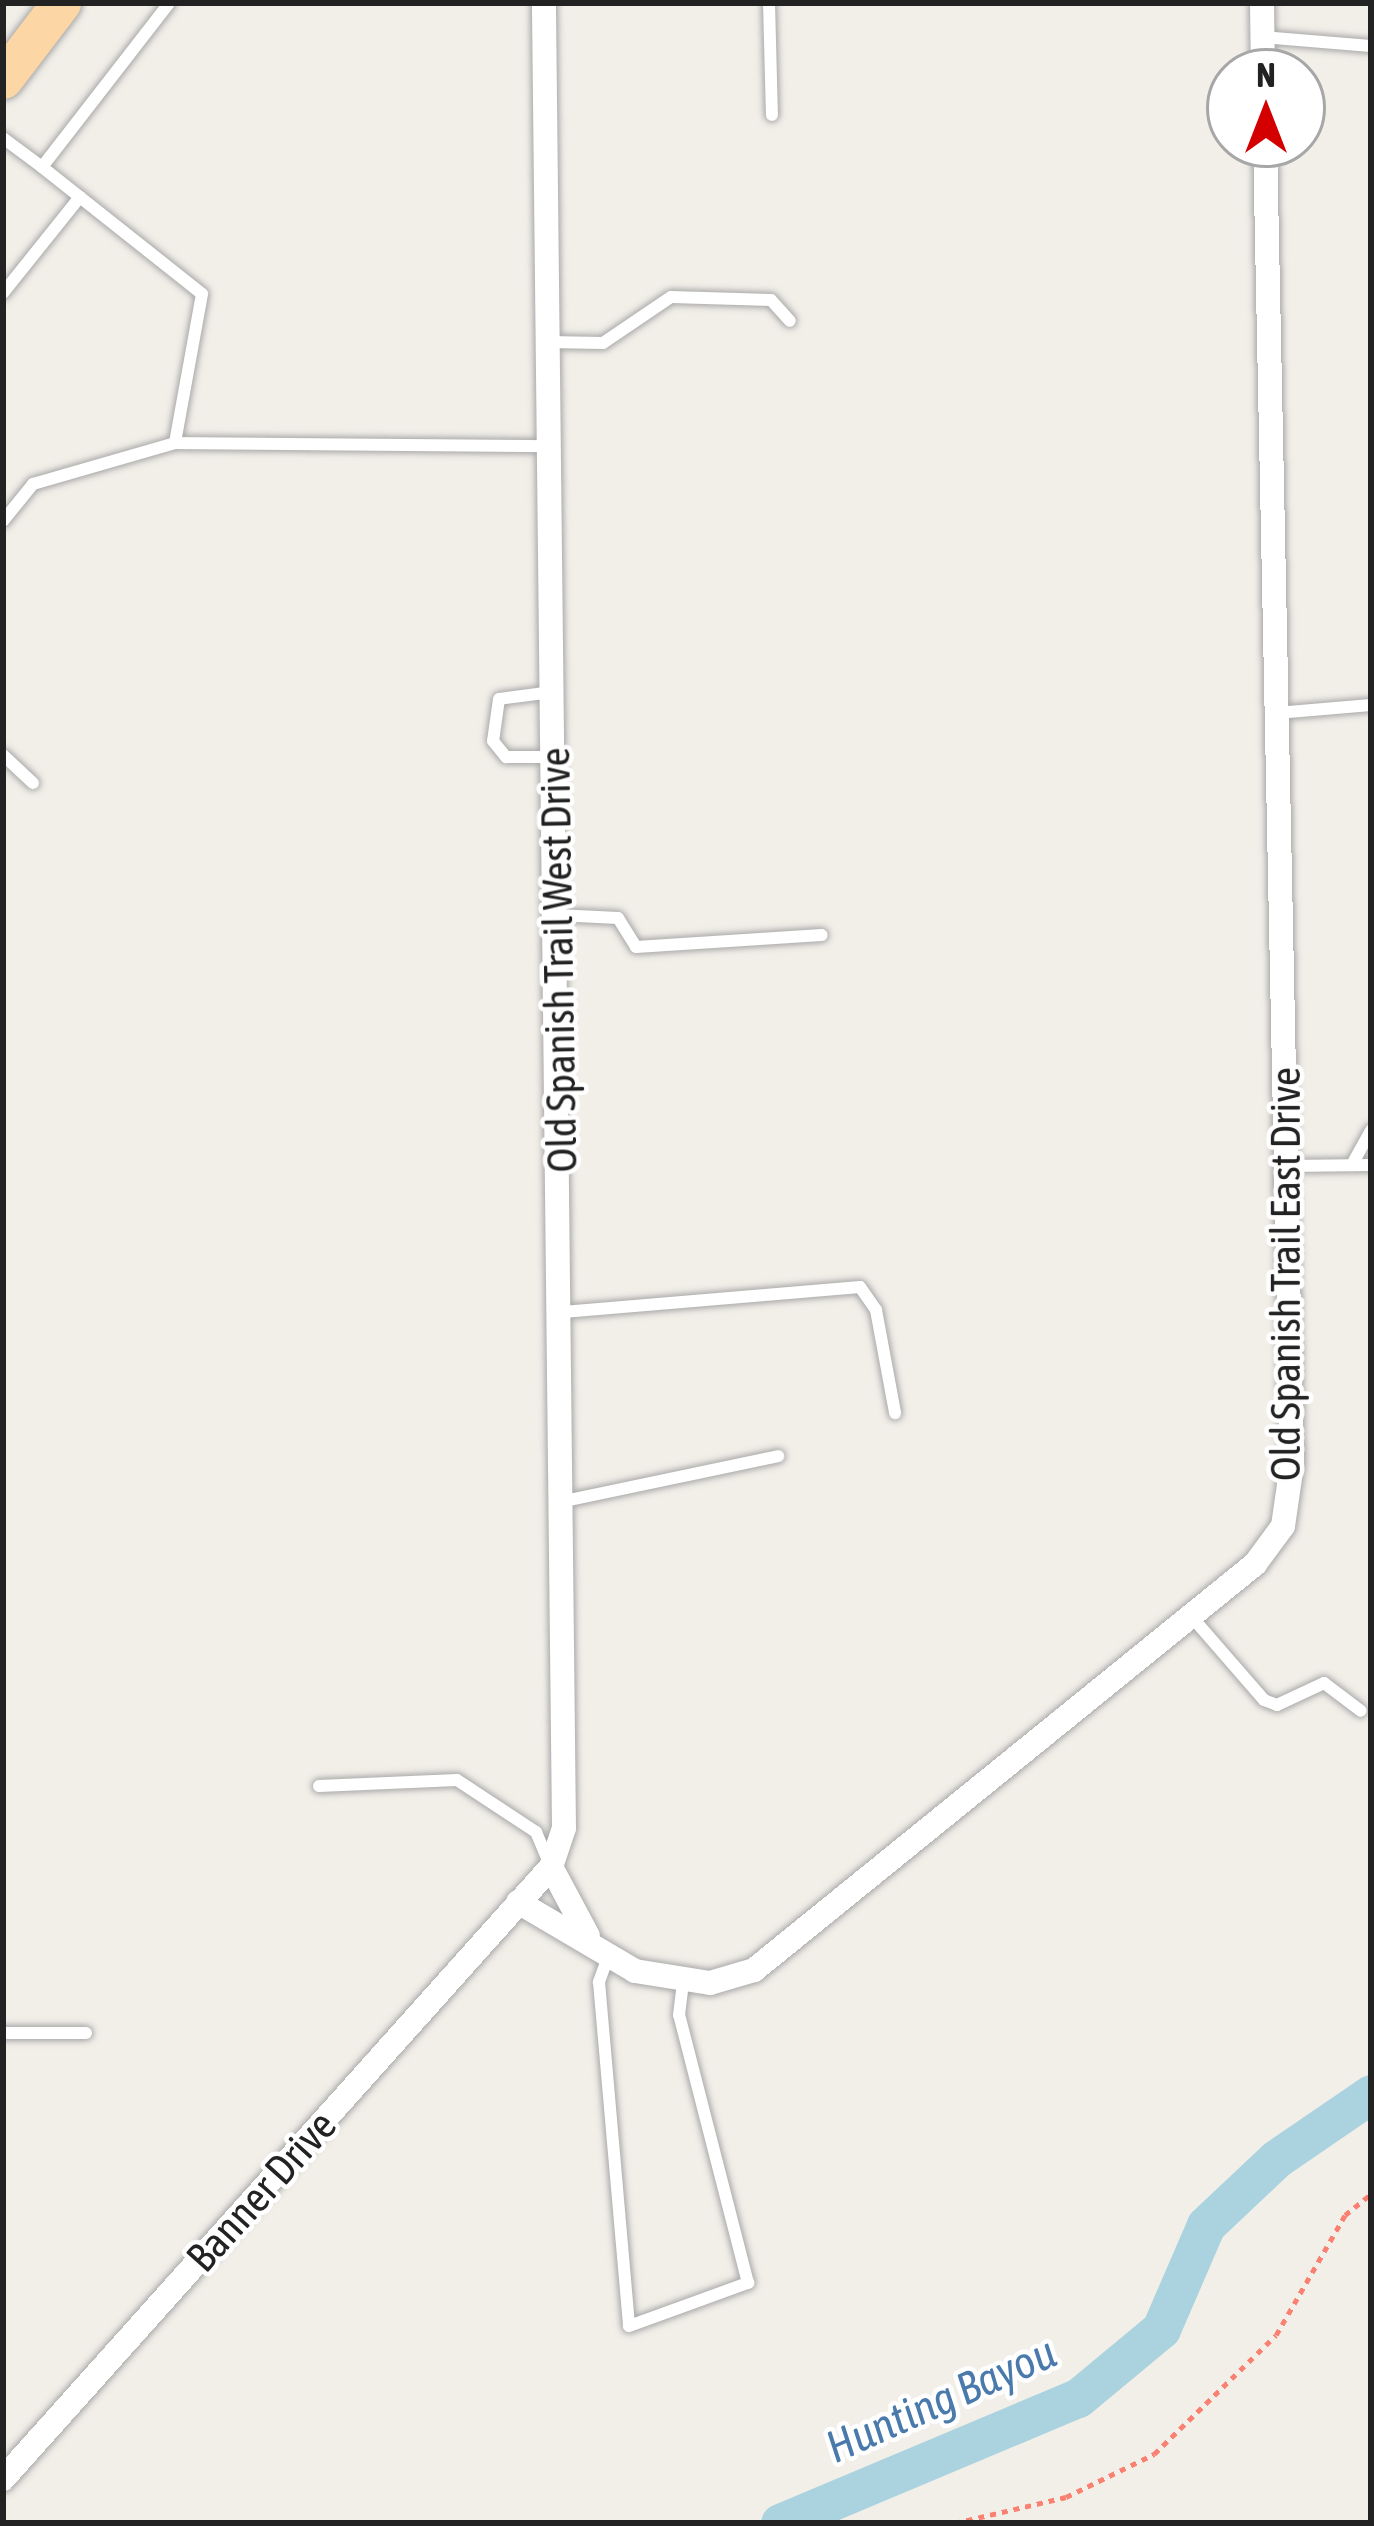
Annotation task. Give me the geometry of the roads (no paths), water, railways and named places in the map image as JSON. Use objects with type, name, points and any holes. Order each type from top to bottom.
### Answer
[{"type":"main road","points":[[3,79],[61,3]]},
{"type":"street","name":"Old Spanish Trail West Drive","points":[[544,3],[565,1501],[564,1828],[551,1867]]},
{"type":"street","points":[[1262,3],[1262,48]]},
{"type":"street","name":"Old Spanish Trail East Drive","points":[[518,1902],[635,1971],[710,1983],[754,1970],[1255,1564],[1282,1526],[1292,1464],[1265,168]]},
{"type":"street","points":[[518,1902],[551,1867],[599,1947]]},
{"type":"street","name":"Banner Drive","points":[[3,2480],[518,1902]]},
{"type":"lane","points":[[42,167],[169,3]]},
{"type":"lane","points":[[769,3],[772,116]]},
{"type":"lane","points":[[1262,37],[1371,46]]},
{"type":"lane","points":[[3,138],[202,294],[175,443]]},
{"type":"lane","points":[[3,293],[80,196]]},
{"type":"lane","points":[[548,342],[603,343],[670,297],[771,299],[790,321]]},
{"type":"lane","points":[[3,520],[33,484],[175,443],[550,446]]},
{"type":"lane","points":[[554,692],[506,693],[493,710],[497,752],[555,758]]},
{"type":"lane","points":[[1276,712],[1371,705]]},
{"type":"lane","points":[[3,755],[33,783]]},
{"type":"lane","points":[[557,914],[618,918],[636,947],[822,935]]},
{"type":"lane","points":[[1354,1161],[1371,1130]]},
{"type":"lane","points":[[1286,1166],[1354,1161],[1371,1165]]},
{"type":"lane","points":[[563,1312],[860,1287],[876,1310],[895,1413]]},
{"type":"lane","points":[[565,1501],[778,1456]]},
{"type":"lane","points":[[1191,1616],[1264,1700],[1277,1705],[1324,1683],[1361,1711]]},
{"type":"lane","points":[[319,1786],[457,1780],[536,1832],[551,1867]]},
{"type":"lane","points":[[599,1947],[629,2326],[748,2283],[680,2015],[683,1980]]},
{"type":"lane","points":[[3,2032],[86,2033]]},
{"type":"waterway","name":"Hunting Bayou","points":[[780,2523],[1078,2398],[1161,2329],[1206,2225],[1276,2159],[1371,2094]]}]
